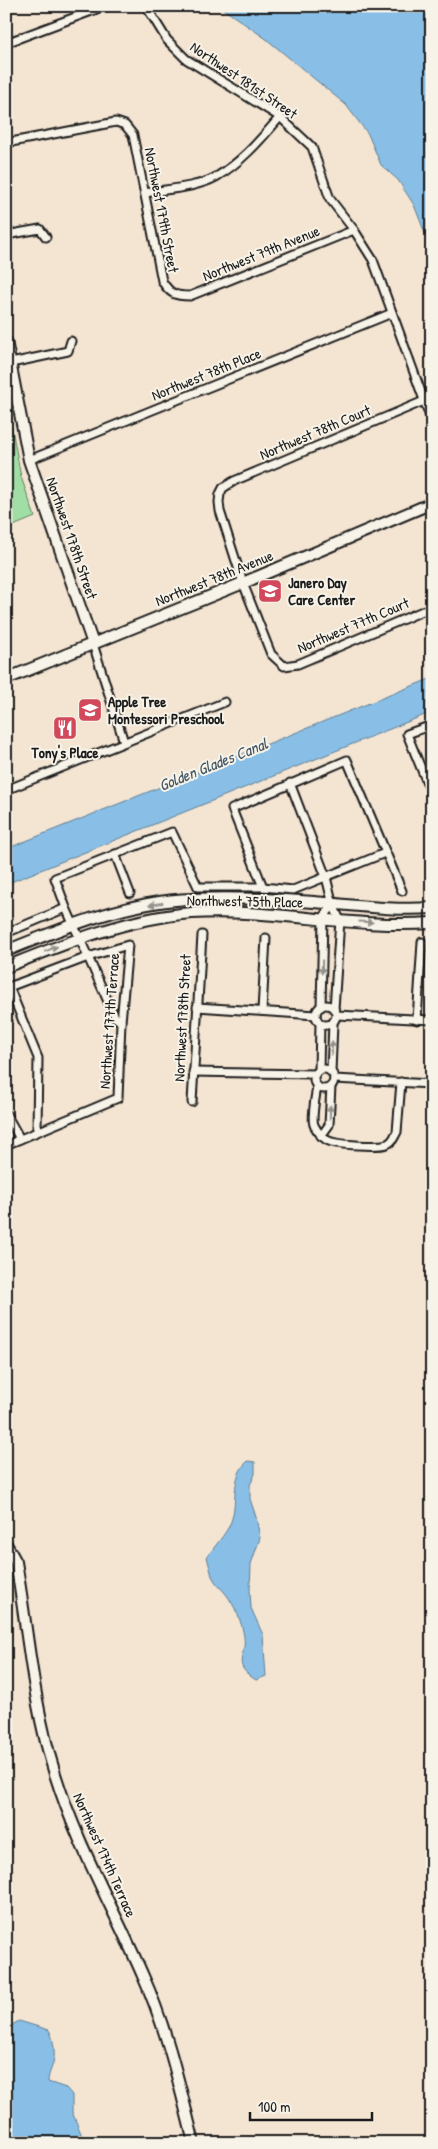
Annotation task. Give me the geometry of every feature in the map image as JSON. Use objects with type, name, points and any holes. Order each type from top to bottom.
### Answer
[{"type":"street","points":[[6,43],[105,6]]},
{"type":"street","name":"Northwest 181st Street","points":[[146,6],[167,40],[186,60],[280,117],[312,147],[330,199],[354,230],[373,260],[432,422]]},
{"type":"street","points":[[144,193],[198,183],[215,177],[251,150],[280,117]]},
{"type":"street","name":"Northwest 179th Street","points":[[6,143],[116,122],[125,125],[133,135],[162,281],[168,291],[177,296]]},
{"type":"street","points":[[6,235],[40,229],[46,237]]},
{"type":"street","name":"Northwest 79th Avenue","points":[[177,296],[190,296],[354,230]]},
{"type":"street","name":"Northwest 78th Place","points":[[30,460],[392,313]]},
{"type":"street","name":"Northwest 178th Street","points":[[6,340],[30,460],[93,644],[124,742]]},
{"type":"street","points":[[11,363],[68,351],[71,341]]},
{"type":"street","name":"Northwest 78th Court","points":[[243,583],[218,502],[223,488],[234,481],[424,401]]},
{"type":"street","name":"Northwest 78th Avenue","points":[[6,679],[243,583],[432,503]]},
{"type":"street","name":"Northwest 77th Court","points":[[243,583],[271,654],[284,666],[298,664],[432,607]]},
{"type":"street","points":[[6,790],[225,702]]},
{"type":"street","points":[[432,724],[408,734],[432,796]]},
{"type":"street","points":[[263,887],[232,809],[347,760],[384,853],[402,891]]},
{"type":"street","points":[[290,783],[326,877],[333,905],[340,920],[329,1125],[321,1136]]},
{"type":"street","points":[[121,1022],[115,1016],[66,908],[55,878],[172,832],[198,887],[263,887],[293,890],[384,853]]},
{"type":"street","points":[[115,854],[130,893]]},
{"type":"street","name":"Northwest 75th Place","points":[[6,951],[74,924],[136,907],[189,899],[228,898],[411,909],[432,908]]},
{"type":"street","points":[[316,1015],[321,1006],[323,918],[333,905]]},
{"type":"street","points":[[6,933],[66,908]]},
{"type":"street","name":"Northwest 75th Place","points":[[6,967],[80,938],[139,922],[191,914],[218,913],[412,924],[432,923]]},
{"type":"street","name":"Northwest 178th Street","points":[[192,1102],[202,935]]},
{"type":"street","points":[[262,1011],[266,938]]},
{"type":"street","points":[[417,1020],[422,942]]},
{"type":"street","name":"Northwest 177th Terrace","points":[[37,1130],[118,1098],[121,1022],[128,945],[88,957]]},
{"type":"street","points":[[6,1145],[37,1130],[38,1058],[8,987],[88,957]]},
{"type":"street","points":[[321,1006],[329,1005],[336,1012],[432,1020]]},
{"type":"street","points":[[197,1007],[316,1015]]},
{"type":"street","points":[[316,1015],[320,1023],[317,1072],[314,1080],[316,1086],[313,1123],[321,1136],[329,1142],[387,1144],[397,1132],[401,1082]]},
{"type":"street","points":[[320,1023],[326,1026],[333,1023]]},
{"type":"street","points":[[194,1072],[317,1072],[325,1069],[332,1079]]},
{"type":"street","points":[[332,1079],[432,1084]]},
{"type":"street","points":[[316,1086],[326,1089],[332,1079]]},
{"type":"street","points":[[6,1114],[20,1138]]},
{"type":"street","name":"Northwest 174th Terrace","points":[[6,1544],[16,1562],[34,1688],[55,1774],[77,1836],[144,1977],[178,2076],[194,2143]]},
{"type":"green space","points":[[6,397],[21,477],[35,517],[6,529]]},
{"type":"water","points":[[219,6],[432,6],[432,251],[414,205],[398,180],[381,165],[368,134],[346,105],[265,38]]},
{"type":"water","points":[[432,678],[432,712],[6,884],[6,849]]},
{"type":"water","points":[[248,1461],[255,1462],[255,1474],[250,1485],[250,1499],[260,1538],[251,1564],[251,1608],[263,1635],[266,1676],[256,1680],[248,1674],[242,1665],[244,1637],[240,1620],[226,1594],[213,1579],[207,1557],[230,1524],[233,1516],[238,1475]]},
{"type":"water","points":[[19,2021],[49,2030],[53,2040],[54,2055],[48,2082],[66,2088],[72,2095],[72,2112],[85,2143],[6,2143],[6,2032]]},
{"type":"place","name":"Janero Day Care Center","points":[[270,591]]},
{"type":"place","name":"Apple Tree Montessori Preschool","points":[[90,710]]},
{"type":"place","name":"Tony's Place","points":[[65,728]]},
{"type":"water label","name":"Golden Glades Canal","points":[[213,764]]}]
